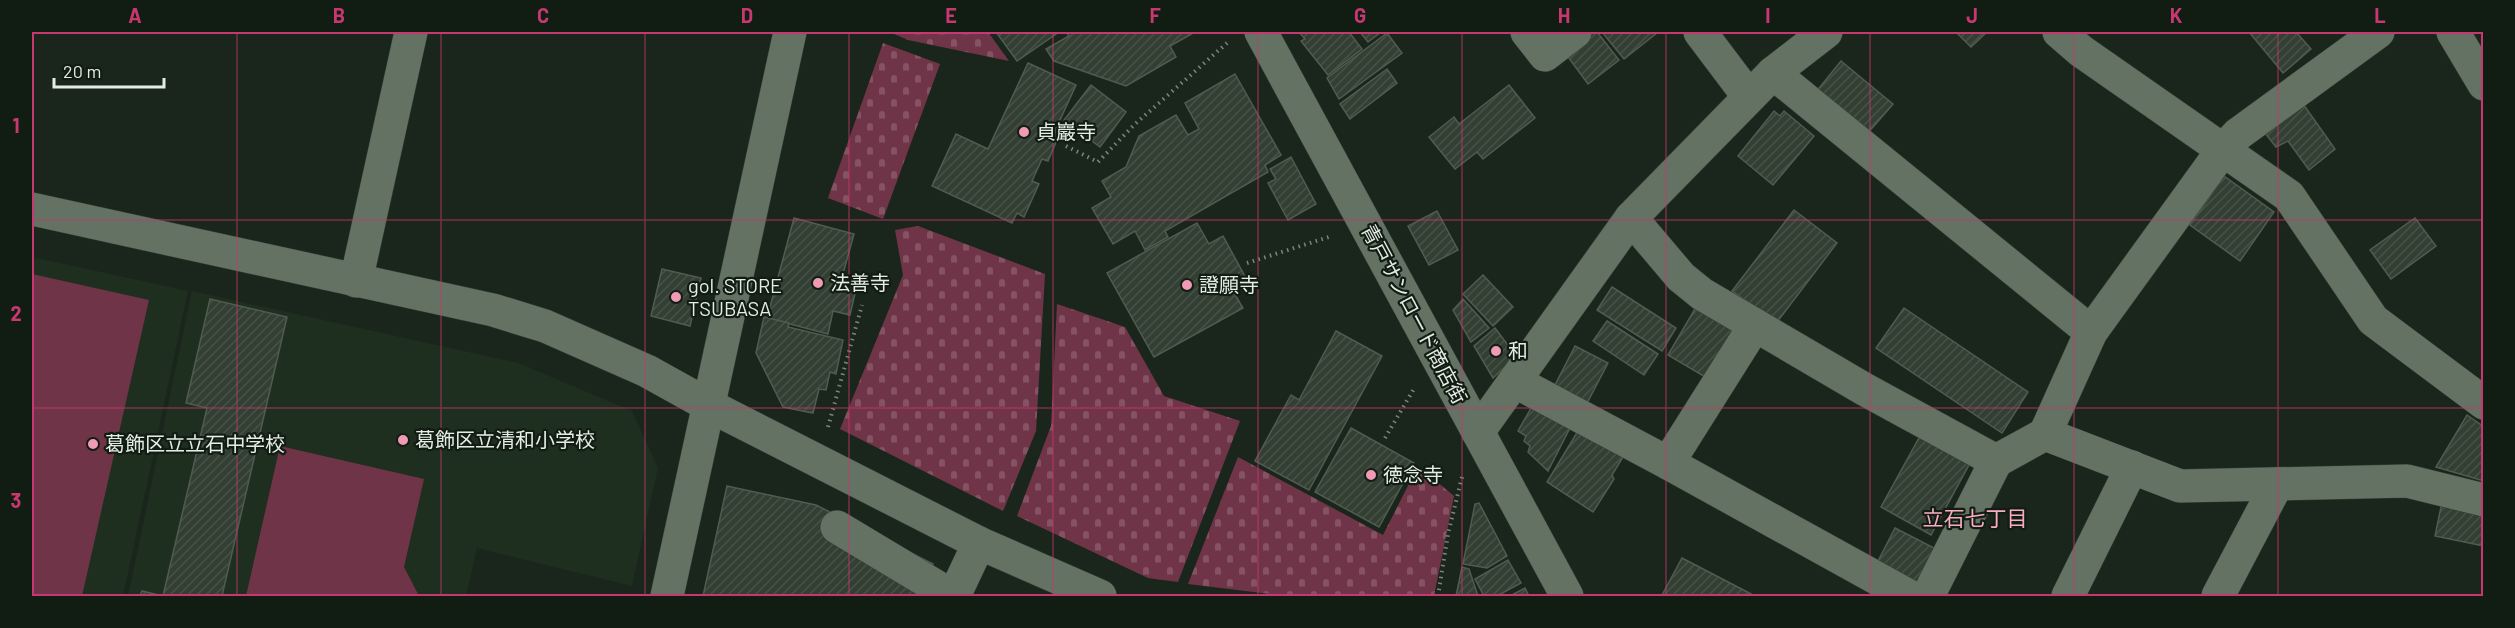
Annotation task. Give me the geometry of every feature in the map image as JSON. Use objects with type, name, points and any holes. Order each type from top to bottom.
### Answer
[{"type":"street","points":[[356,282],[411,32]]},
{"type":"street","points":[[667,597],[790,32]]},
{"type":"street","points":[[1527,32],[1545,55],[1575,32]]},
{"type":"street","points":[[1700,32],[1749,97]]},
{"type":"street","points":[[1478,432],[1516,382],[1631,218],[1773,73],[1826,32]]},
{"type":"street","points":[[2059,32],[2081,51],[2289,196],[2373,320],[2484,403]]},
{"type":"street","points":[[1928,597],[1996,461],[2045,434],[2091,332],[2222,151],[2238,134],[2378,32]]},
{"type":"street","points":[[2453,32],[2484,84]]},
{"type":"street","name":"青戸サンロード商店街","points":[[1248,34],[1478,432],[1567,597]]},
{"type":"street","points":[[1773,73],[2091,332]]},
{"type":"street","points":[[32,209],[356,282],[493,310],[545,326],[646,371],[710,406],[980,543],[1086,594]]},
{"type":"street","points":[[1631,218],[1681,277],[1702,294],[1863,389],[1996,461]]},
{"type":"street","points":[[1668,463],[1755,325]]},
{"type":"street","points":[[1516,382],[1668,463],[1908,597]]},
{"type":"street","points":[[2045,434],[2180,486],[2407,480],[2484,500]]},
{"type":"street","points":[[2068,597],[2132,467]]},
{"type":"street","points":[[2218,597],[2277,484]]},
{"type":"street","points":[[837,527],[953,597],[980,543]]},
{"type":"path","points":[[1066,146],[1098,162],[1134,125],[1248,34]]},
{"type":"path","points":[[1247,263],[1341,233]]},
{"type":"path","points":[[825,436],[862,305]]},
{"type":"path","points":[[1385,438],[1420,379]]},
{"type":"path","points":[[1438,597],[1448,534],[1463,472]]},
{"type":"shaded area","name":"葛飾区立立石中学校","points":[[32,257],[188,291],[123,596],[32,596]]},
{"type":"shaded area","name":"葛飾区立清和小学校","points":[[192,291],[518,363],[632,411],[658,468],[632,586],[477,548],[466,596],[128,596]]},
{"type":"green space","points":[[890,32],[988,32],[1009,61],[908,40]]},
{"type":"green space","points":[[883,43],[940,64],[883,219],[828,198]]},
{"type":"green space","points":[[918,226],[1045,274],[1036,431],[1003,511],[840,429],[903,275],[895,230]]},
{"type":"green space","name":"葛飾区立立石中学校","points":[[32,274],[149,300],[82,596],[32,596]]},
{"type":"green space","points":[[1057,304],[1125,327],[1164,396],[1240,421],[1178,582],[1148,578],[1017,516],[1051,426]]},
{"type":"green space","points":[[280,446],[424,479],[404,567],[419,596],[246,596]]},
{"type":"green space","points":[[1238,457],[1383,535],[1418,466],[1454,496],[1434,596],[1286,596],[1188,584]]},
{"type":"building","points":[[996,32],[1059,32],[1017,61]]},
{"type":"building","points":[[1066,32],[1195,32],[1170,46],[1176,57],[1126,86],[1054,61],[1046,49],[1069,36]]},
{"type":"building","points":[[1299,32],[1349,32],[1362,49],[1328,75],[1301,41],[1305,39]]},
{"type":"building","points":[[1360,32],[1381,32],[1368,42]]},
{"type":"building","points":[[1591,32],[1597,32],[1619,60],[1588,84],[1565,53]]},
{"type":"building","points":[[1602,32],[1656,32],[1657,33],[1624,59]]},
{"type":"building","points":[[1956,32],[1987,32],[1971,47]]},
{"type":"building","points":[[2249,32],[2296,32],[2311,49],[2283,73]]},
{"type":"building","points":[[1387,33],[1402,53],[1339,99],[1327,78]]},
{"type":"building","points":[[1841,61],[1893,104],[1867,134],[1816,92]]},
{"type":"building","points":[[1028,63],[1076,85],[1055,131],[1060,133],[1048,161],[1042,159],[1032,181],[1039,184],[1024,217],[1017,213],[1012,223],[932,186],[956,134],[988,149]]},
{"type":"building","points":[[1387,69],[1397,83],[1350,119],[1340,104]]},
{"type":"building","points":[[1235,74],[1281,155],[1265,165],[1268,172],[1165,231],[1168,237],[1145,250],[1135,231],[1113,244],[1092,208],[1111,197],[1102,181],[1126,167],[1139,136],[1176,115],[1188,135],[1199,129],[1185,103]]},
{"type":"building","points":[[1091,85],[1126,112],[1100,147],[1064,120]]},
{"type":"building","points":[[1509,85],[1535,118],[1483,159],[1477,152],[1455,169],[1429,137],[1454,117],[1459,124]]},
{"type":"building","points":[[2301,101],[2335,149],[2309,170],[2288,141],[2276,147],[2261,128]]},
{"type":"building","points":[[1774,111],[1780,116],[1784,111],[1814,136],[1773,185],[1738,156]]},
{"type":"building","points":[[1291,157],[1316,204],[1288,220],[1268,183],[1276,179],[1270,169]]},
{"type":"building","points":[[2224,176],[2274,212],[2240,261],[2190,225]]},
{"type":"building","points":[[1794,210],[1837,243],[1777,322],[1732,291]]},
{"type":"building","points":[[1437,211],[1458,250],[1429,265],[1408,226]]},
{"type":"building","points":[[794,218],[854,234],[841,281],[857,285],[850,315],[833,311],[828,334],[767,318]]},
{"type":"building","points":[[2415,218],[2436,246],[2391,279],[2370,250]]},
{"type":"building","points":[[1197,223],[1209,244],[1223,236],[1247,280],[1231,288],[1243,308],[1154,357],[1107,273]]},
{"type":"building","name":"gol. STORE TSUBASA","points":[[662,269],[701,278],[690,326],[651,316]]},
{"type":"building","points":[[1483,275],[1513,307],[1493,326],[1463,294]]},
{"type":"building","points":[[1612,287],[1676,328],[1662,351],[1597,310]]},
{"type":"building","points":[[210,299],[287,317],[222,596],[163,596],[207,408],[186,403]]},
{"type":"building","points":[[1463,299],[1489,328],[1471,342],[1453,310]]},
{"type":"building","points":[[1696,307],[1740,334],[1712,381],[1668,355]]},
{"type":"building","points":[[1904,308],[2028,392],[2002,433],[1876,348]]},
{"type":"building","points":[[764,317],[789,323],[788,327],[843,340],[836,374],[830,372],[826,390],[819,389],[813,413],[783,407],[756,353]]},
{"type":"building","points":[[1607,321],[1658,354],[1644,375],[1593,341]]},
{"type":"building","points":[[1495,328],[1516,356],[1493,378],[1474,346]]},
{"type":"building","points":[[1336,331],[1382,356],[1309,490],[1255,461],[1291,395],[1299,400]]},
{"type":"building","points":[[1575,346],[1608,363],[1586,405],[1553,389]]},
{"type":"building","points":[[1535,401],[1571,426],[1548,471],[1528,452],[1530,446],[1524,441],[1526,436],[1518,431]]},
{"type":"building","points":[[2467,415],[2484,427],[2484,481],[2436,467]]},
{"type":"building","points":[[1581,426],[1626,452],[1612,475],[1614,479],[1593,512],[1547,482]]},
{"type":"building","points":[[1351,428],[1414,463],[1379,527],[1315,492]]},
{"type":"building","points":[[1920,436],[1970,463],[1931,535],[1881,507]]},
{"type":"building","points":[[727,486],[816,505],[933,564],[925,596],[703,596]]},
{"type":"building","points":[[2442,502],[2484,511],[2484,546],[2435,536]]},
{"type":"building","points":[[1479,503],[1507,556],[1487,568],[1463,564],[1475,504]]},
{"type":"building","points":[[1895,528],[1936,549],[1916,588],[1875,567]]},
{"type":"building","points":[[1682,558],[1755,596],[1662,595]]},
{"type":"building","points":[[1508,560],[1521,583],[1497,596],[1484,596],[1475,579]]},
{"type":"building","points":[[1462,567],[1469,569],[1478,596],[1456,596]]},
{"type":"building","points":[[1525,588],[1529,596],[1510,596]]},
{"type":"building","points":[[142,591],[163,596],[140,596]]},
{"type":"place","name":"貞巖寺","points":[[1024,132]]},
{"type":"place","name":"法善寺","points":[[818,283]]},
{"type":"place","name":"證願寺","points":[[1187,285]]},
{"type":"place","name":"gol. STORE TSUBASA","points":[[676,297]]},
{"type":"place","name":"和","points":[[1496,351]]},
{"type":"place","name":"葛飾区立清和小学校","points":[[403,440]]},
{"type":"place","name":"葛飾区立立石中学校","points":[[93,444]]},
{"type":"place","name":"徳念寺","points":[[1371,475]]},
{"type":"district","name":"立石七丁目","points":[[1975,519]]}]
